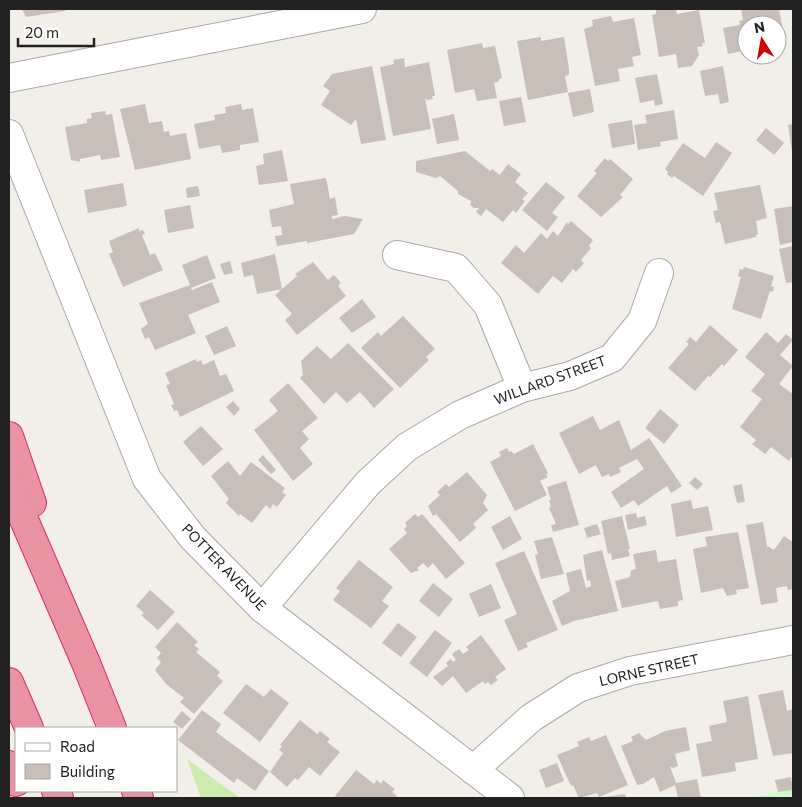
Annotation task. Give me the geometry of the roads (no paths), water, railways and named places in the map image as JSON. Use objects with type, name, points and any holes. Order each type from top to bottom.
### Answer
[{"type":"highway","points":[[9,436],[86,663]]},
{"type":"highway","points":[[9,484],[112,727]]},
{"type":"highway","points":[[9,682],[29,727]]},
{"type":"highway","points":[[9,765],[15,780]]},
{"type":"street","points":[[9,78],[329,12],[362,9]]},
{"type":"street","name":"POTTER AVENUE","points":[[9,134],[147,479],[193,538],[262,608],[510,798]]},
{"type":"street","points":[[397,255],[456,268],[488,305],[522,388]]},
{"type":"street","name":"WILLARD STREET","points":[[262,608],[368,482],[407,447],[460,415],[522,388],[570,376],[612,358],[642,321],[658,273]]},
{"type":"street","name":"LORNE STREET","points":[[473,770],[531,718],[578,688],[630,671],[793,640]]}]
